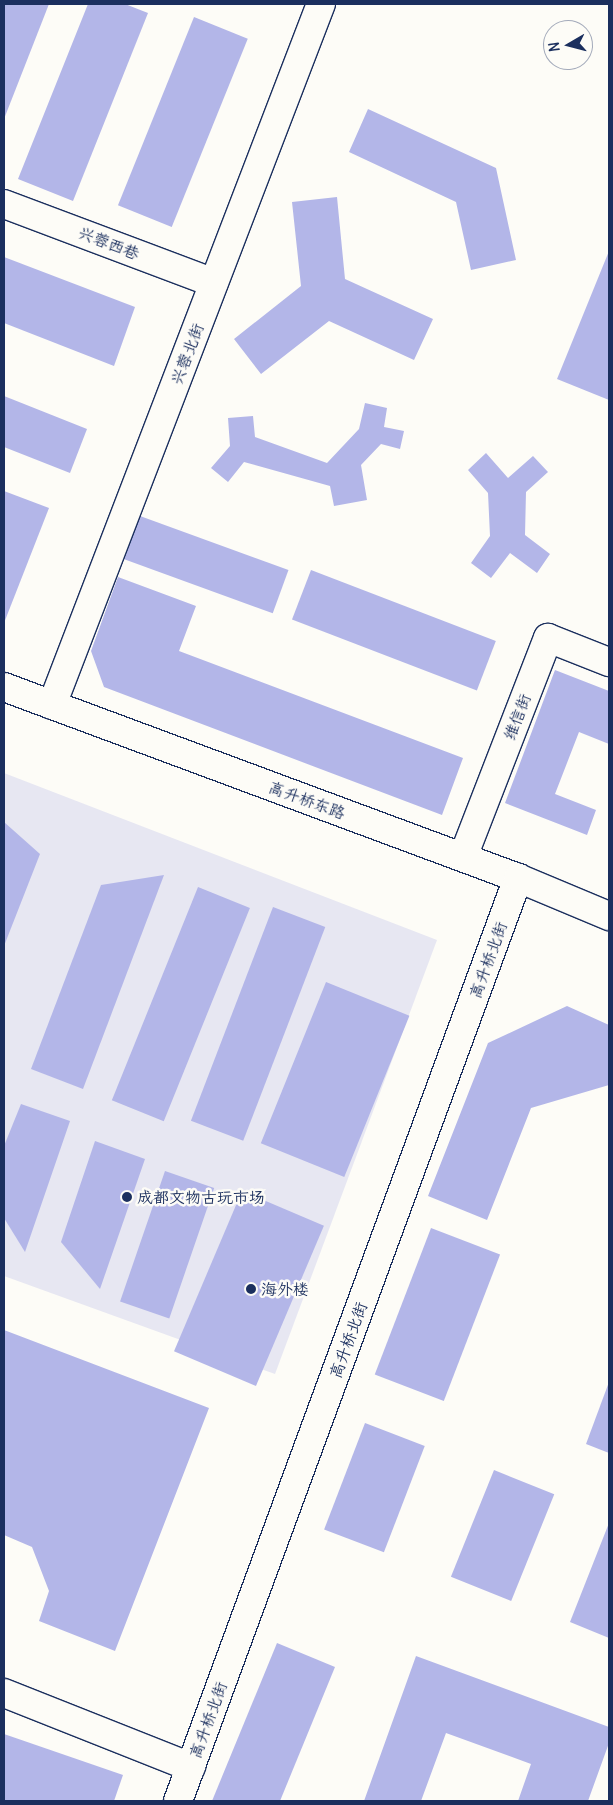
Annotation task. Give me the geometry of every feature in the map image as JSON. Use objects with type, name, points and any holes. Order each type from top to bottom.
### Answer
[{"type":"street","name":"兴蓉北街","points":[[52,705],[321,4]]},
{"type":"street","name":"兴蓉西巷","points":[[4,204],[214,283]]},
{"type":"street","name":"维信街","points":[[463,857],[548,638],[609,662]]},
{"type":"street","name":"高升桥东路","points":[[4,687],[463,857],[609,916]]},
{"type":"street","name":"高升桥北街","points":[[178,1801],[518,878]]},
{"type":"street","points":[[4,1693],[191,1767]]},
{"type":"shaded area","points":[[4,773],[437,940],[275,1374],[4,1276]]},
{"type":"building","points":[[4,4],[49,4],[4,119]]},
{"type":"building","points":[[88,4],[125,4],[148,13],[73,201],[18,179]]},
{"type":"building","points":[[194,17],[248,39],[172,227],[118,205]]},
{"type":"building","points":[[368,109],[496,168],[516,260],[471,270],[456,202],[349,152]]},
{"type":"building","points":[[337,197],[345,279],[433,319],[414,360],[329,321],[261,374],[234,339],[301,286],[292,202]]},
{"type":"building","points":[[609,251],[609,400],[557,379]]},
{"type":"building","points":[[4,257],[135,307],[114,366],[4,323]]},
{"type":"building","points":[[4,396],[87,429],[70,473],[4,447]]},
{"type":"building","points":[[365,403],[387,408],[384,427],[404,431],[400,449],[381,444],[361,465],[367,500],[334,506],[330,486],[244,462],[228,482],[211,468],[230,446],[228,418],[253,416],[255,437],[327,463],[359,429]]},
{"type":"building","points":[[486,453],[508,478],[533,456],[548,472],[526,492],[525,535],[550,554],[537,573],[510,553],[491,578],[471,563],[490,536],[488,493],[468,470]]},
{"type":"building","points":[[4,491],[49,508],[4,623]]},
{"type":"building","points":[[140,516],[288,570],[273,613],[124,559]]},
{"type":"building","points":[[311,570],[496,641],[477,690],[292,619]]},
{"type":"building","points":[[118,577],[196,606],[179,651],[463,758],[442,815],[104,687],[91,651]]},
{"type":"building","points":[[555,670],[609,691],[609,744],[579,732],[555,794],[596,810],[587,835],[505,803]]},
{"type":"building","points":[[4,822],[40,854],[4,946]]},
{"type":"building","points":[[164,875],[83,1089],[31,1069],[101,885]]},
{"type":"building","points":[[198,887],[250,908],[164,1121],[112,1100]]},
{"type":"building","points":[[273,907],[325,927],[243,1141],[191,1121]]},
{"type":"building","points":[[326,982],[409,1016],[344,1177],[261,1143]]},
{"type":"building","points":[[567,1006],[609,1025],[609,1085],[531,1108],[487,1220],[428,1196],[488,1043]]},
{"type":"building","points":[[21,1104],[70,1121],[25,1252],[4,1218],[4,1146]]},
{"type":"building","points":[[95,1141],[145,1159],[100,1289],[61,1242]]},
{"type":"building","points":[[165,1171],[214,1188],[169,1318],[120,1301]]},
{"type":"building","name":"海外楼","points":[[242,1191],[324,1226],[256,1386],[174,1351]]},
{"type":"building","points":[[431,1228],[500,1255],[444,1401],[375,1375]]},
{"type":"building","points":[[4,1330],[209,1408],[115,1651],[39,1621],[49,1591],[32,1547],[4,1535]]},
{"type":"building","points":[[609,1382],[609,1453],[586,1444]]},
{"type":"building","points":[[365,1423],[425,1446],[384,1552],[324,1529]]},
{"type":"building","points":[[494,1470],[554,1494],[511,1601],[451,1577]]},
{"type":"building","points":[[609,1523],[609,1638],[570,1622]]},
{"type":"building","points":[[277,1643],[335,1667],[280,1801],[212,1801]]},
{"type":"building","points":[[416,1656],[609,1727],[609,1743],[588,1801],[518,1801],[531,1764],[446,1733],[421,1801],[364,1801]]},
{"type":"building","points":[[4,1734],[123,1775],[114,1801],[4,1801]]},
{"type":"place","name":"成都文物古玩市场","points":[[127,1197]]},
{"type":"place","name":"海外楼","points":[[251,1289]]}]
